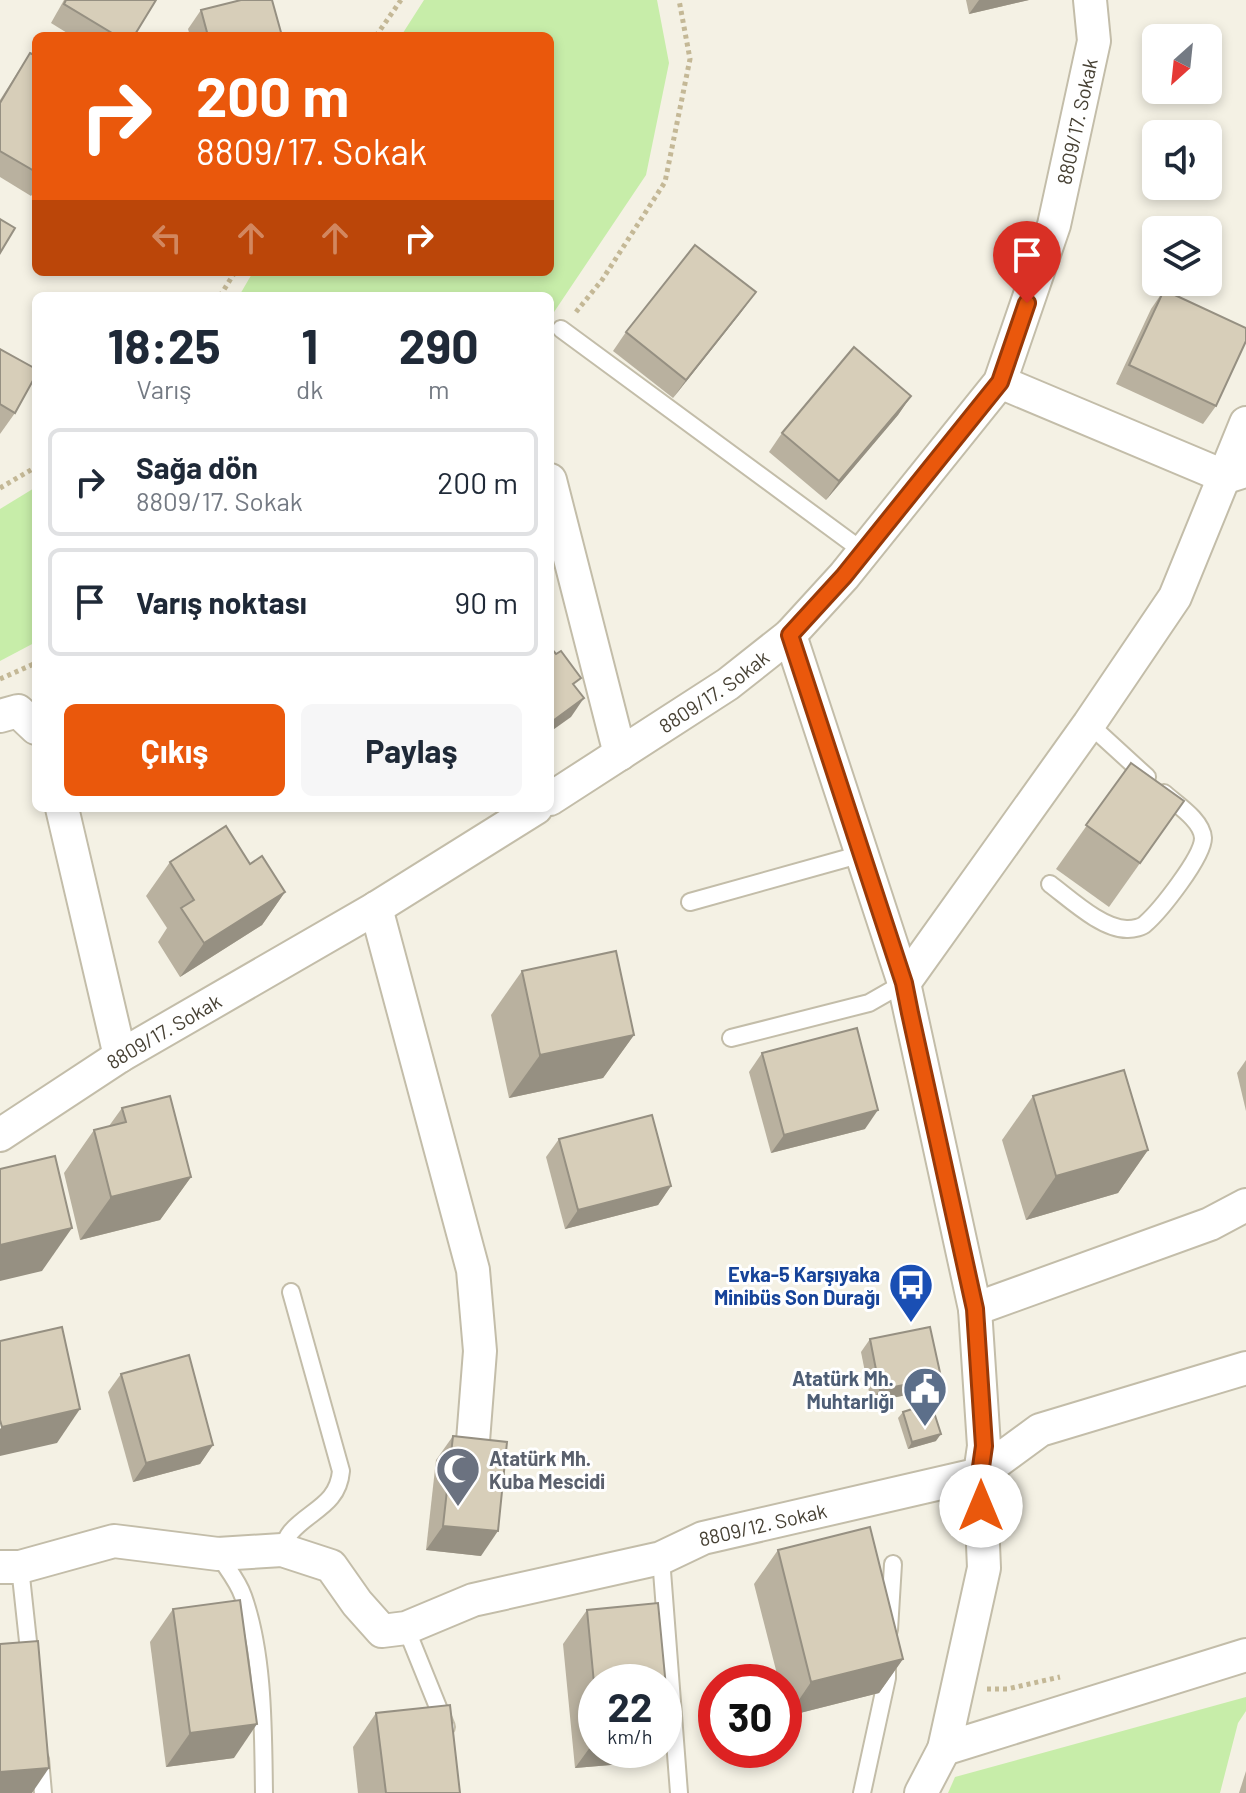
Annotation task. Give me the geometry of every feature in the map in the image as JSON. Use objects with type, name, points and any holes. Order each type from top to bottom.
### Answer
[{"type":"street","name":"8809/17. Sokak","points":[[554,796],[728,684],[790,635],[864,552],[1000,382],[1054,225],[1094,41],[1090,0]]},
{"type":"street","points":[[1000,382],[1236,474]]},
{"type":"street","points":[[904,983],[1089,724],[1175,597],[1236,474],[1246,423]]},
{"type":"street","points":[[554,496],[620,754]]},
{"type":"street","points":[[790,635],[904,983],[975,1309],[984,1446],[980,1474],[984,1568],[944,1749],[921,1793]]},
{"type":"street","points":[[0,716],[18,711],[32,724]]},
{"type":"street","points":[[63,812],[120,1056]]},
{"type":"street","name":"8809/17. Sokak","points":[[0,1135],[120,1056],[376,908],[530,812]]},
{"type":"street","points":[[376,908],[473,1270],[480,1351],[473,1441]]},
{"type":"street","points":[[975,1309],[1210,1224],[1246,1205]]},
{"type":"street","points":[[980,1474],[1040,1430],[1246,1368]]},
{"type":"street","name":"8809/12. Sokak","points":[[406,1628],[473,1600],[661,1558],[703,1538],[980,1474]]},
{"type":"street","points":[[10,1567],[114,1541],[218,1554],[282,1550],[331,1566],[382,1631],[406,1628]]},
{"type":"street","points":[[944,1749],[1246,1655]]},
{"type":"lane","points":[[561,329],[864,552]]},
{"type":"lane","points":[[1050,884],[1102,922],[1128,929],[1143,926],[1188,873],[1201,851],[1203,836],[1197,823],[1089,724]]},
{"type":"lane","points":[[690,902],[862,854]]},
{"type":"lane","points":[[731,1038],[869,1003],[904,983]]},
{"type":"lane","points":[[282,1550],[290,1533],[333,1495],[340,1483],[341,1471],[291,1292]]},
{"type":"lane","points":[[218,1554],[243,1594],[256,1649],[264,1793]]},
{"type":"lane","points":[[661,1558],[679,1793]]},
{"type":"lane","points":[[862,1793],[887,1678],[893,1564]]},
{"type":"lane","points":[[10,1567],[31,1672]]},
{"type":"lane","points":[[406,1628],[449,1735],[450,1749]]},
{"type":"lane","points":[[38,1748],[43,1793]]},
{"type":"path","points":[[379,32],[401,0]]},
{"type":"path","points":[[561,329],[602,280],[665,182],[690,59],[679,0]]},
{"type":"path","points":[[0,488],[32,469]]},
{"type":"path","points":[[0,679],[32,665]]},
{"type":"green space","points":[[424,0],[657,0],[669,63],[646,175],[554,312],[554,292],[241,292],[251,276],[554,276],[554,32],[404,32]]},
{"type":"green space","points":[[32,489],[32,644],[0,661],[0,509]]},
{"type":"green space","points":[[1246,1697],[1246,1711],[1238,1723],[1220,1793],[948,1793],[955,1777]]},
{"type":"building","points":[[66,0],[156,0],[136,32],[110,32],[64,4]]},
{"type":"building","points":[[241,0],[272,0],[281,32],[207,32],[201,10]]},
{"type":"building","points":[[32,54],[32,170],[0,151],[0,103]]},
{"type":"building","points":[[0,219],[15,228],[0,253]]},
{"type":"building","points":[[695,245],[756,292],[686,380],[626,332]]},
{"type":"building","points":[[1161,296],[1177,296],[1246,328],[1246,341],[1216,406],[1129,365]]},
{"type":"building","points":[[854,347],[911,396],[839,481],[782,433]]},
{"type":"building","points":[[0,349],[32,367],[32,382],[15,413],[0,404]]},
{"type":"building","points":[[561,651],[581,678],[573,684],[584,698],[554,720],[554,652],[556,654]]},
{"type":"building","points":[[1131,763],[1184,801],[1140,863],[1086,825]]},
{"type":"building","points":[[226,826],[250,864],[262,856],[285,892],[204,943],[181,908],[194,900],[170,862]]},
{"type":"building","points":[[616,951],[634,1035],[540,1055],[522,971]]},
{"type":"building","points":[[857,1028],[878,1110],[784,1135],[762,1053]]},
{"type":"building","points":[[1124,1070],[1148,1150],[1056,1176],[1033,1096]]},
{"type":"building","points":[[170,1096],[191,1177],[111,1197],[94,1130],[126,1122],[122,1108]]},
{"type":"building","points":[[652,1115],[671,1186],[578,1210],[559,1139]]},
{"type":"building","points":[[55,1156],[72,1228],[0,1245],[0,1169]]},
{"type":"building","points":[[62,1327],[80,1409],[2,1427],[0,1341]]},
{"type":"building","points":[[930,1327],[941,1377],[880,1390],[870,1339]]},
{"type":"building","points":[[189,1355],[213,1445],[146,1463],[121,1374]]},
{"type":"building","points":[[931,1403],[941,1434],[912,1442],[903,1412]]},
{"type":"building","points":[[453,1436],[507,1442],[498,1531],[443,1526]]},
{"type":"building","points":[[870,1527],[903,1659],[811,1682],[778,1550]]},
{"type":"building","points":[[240,1600],[257,1724],[190,1733],[173,1609]]},
{"type":"building","points":[[658,1603],[664,1664],[592,1664],[587,1610]]},
{"type":"building","points":[[38,1641],[49,1768],[0,1772],[0,1644]]},
{"type":"building","points":[[450,1705],[460,1793],[386,1793],[376,1713]]},
{"type":"place","name":"Evka-5 Karşıyaka Minibüs Son Durağı","points":[[911,1324]]},
{"type":"place","name":"Atatürk Mh. Muhtarlığı","points":[[925,1428]]},
{"type":"place","name":"Atatürk Mh. Kuba Mescidi","points":[[458,1508]]},
{"type":"route","points":[[981,1506],[980,1474],[984,1446],[975,1309],[904,983],[790,635],[844,576],[1000,382],[1027,303]]}]
